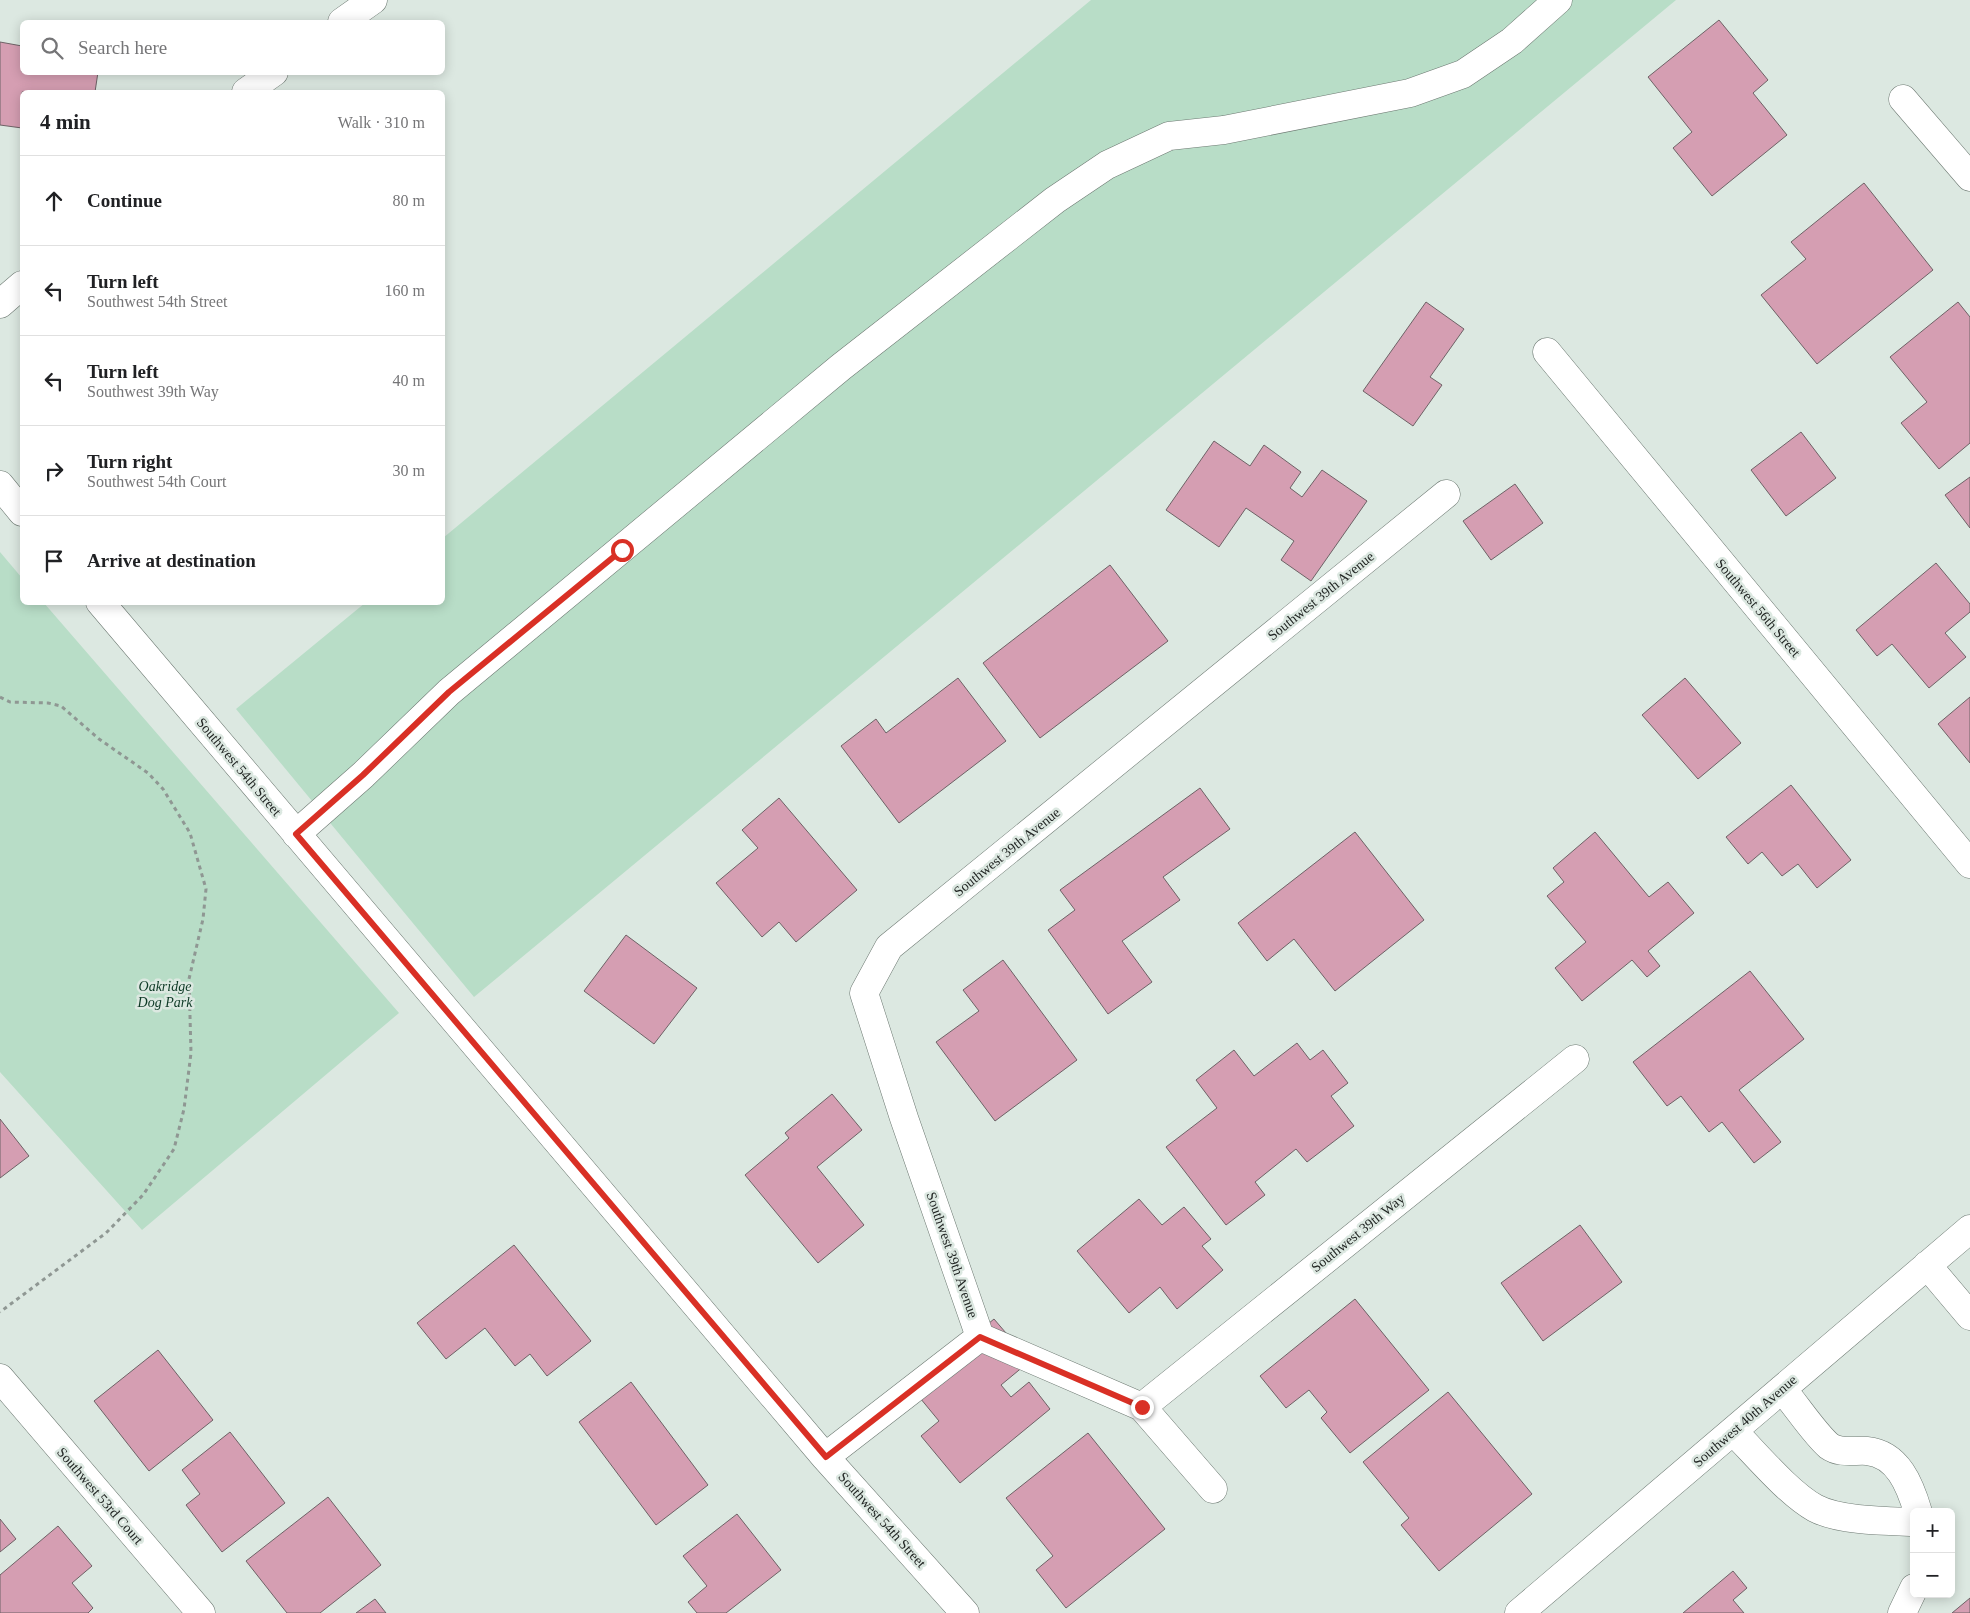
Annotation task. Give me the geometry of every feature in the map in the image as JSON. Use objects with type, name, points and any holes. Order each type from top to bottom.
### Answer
[{"type":"street","points":[[345,20],[373,0]]},
{"type":"street","points":[[296,834],[363,775],[449,692],[841,367],[1054,200],[1107,165],[1169,136],[1224,130],[1400,95],[1464,74],[1512,41],[1558,0]]},
{"type":"street","points":[[249,90],[270,75]]},
{"type":"street","points":[[1903,98],[1970,177]]},
{"type":"street","points":[[0,304],[20,287]]},
{"type":"street","name":"Southwest 56th Street","points":[[1547,352],[1970,864]]},
{"type":"street","points":[[0,485],[20,510]]},
{"type":"street","name":"Southwest 39th Avenue","points":[[980,1337],[904,1118],[864,992],[889,948],[1446,494]]},
{"type":"street","name":"Southwest 54th Street","points":[[103,605],[826,1457],[965,1613]]},
{"type":"street","name":"Southwest 39th Way","points":[[1142,1407],[1575,1059]]},
{"type":"street","name":"Southwest 40th Avenue","points":[[1519,1613],[1970,1229]]},
{"type":"street","points":[[1927,1266],[1970,1316]]},
{"type":"street","points":[[826,1457],[980,1337],[1142,1407],[1213,1489]]},
{"type":"street","name":"Southwest 53rd Court","points":[[0,1378],[200,1613]]},
{"type":"street","points":[[1782,1389],[1830,1447],[1850,1452],[1867,1451],[1894,1461],[1911,1489],[1917,1508]]},
{"type":"street","points":[[1733,1431],[1790,1488],[1815,1508],[1852,1518],[1910,1522]]},
{"type":"street","points":[[1902,1613],[1910,1596]]},
{"type":"path","points":[[0,697],[10,702],[48,703],[61,706],[99,739],[148,773],[163,789],[190,832],[206,889],[203,919],[189,980],[191,1053],[184,1109],[174,1149],[144,1195],[106,1233],[0,1312]]},
{"type":"green space","points":[[1091,0],[1676,0],[474,997],[236,709],[363,605],[445,605],[445,536]]},
{"type":"green space","name":"Oakridge Dog Park","points":[[0,552],[20,576],[20,605],[46,605],[399,1013],[142,1230],[0,1072]]},
{"type":"building","points":[[1719,20],[1768,80],[1753,93],[1787,135],[1712,196],[1673,148],[1692,132],[1648,77]]},
{"type":"building","points":[[0,42],[20,46],[20,75],[98,75],[95,90],[20,90],[20,128],[0,125]]},
{"type":"building","points":[[1864,183],[1933,270],[1817,364],[1761,295],[1806,259],[1791,242]]},
{"type":"building","points":[[1426,302],[1464,329],[1430,377],[1442,385],[1413,426],[1363,391]]},
{"type":"building","points":[[1958,302],[1970,317],[1970,443],[1939,469],[1901,423],[1927,402],[1890,357]]},
{"type":"building","points":[[1801,432],[1836,478],[1786,516],[1751,470]]},
{"type":"building","points":[[1214,441],[1250,466],[1264,445],[1301,472],[1290,488],[1302,497],[1322,470],[1367,501],[1311,581],[1281,560],[1294,541],[1246,508],[1219,547],[1166,510]]},
{"type":"building","points":[[1970,477],[1970,528],[1945,495]]},
{"type":"building","points":[[1515,484],[1543,523],[1491,560],[1463,521]]},
{"type":"building","points":[[1936,563],[1970,604],[1970,612],[1945,633],[1966,657],[1929,688],[1892,644],[1877,656],[1856,630]]},
{"type":"building","points":[[1110,565],[1168,641],[1040,738],[983,663]]},
{"type":"building","points":[[958,678],[1006,741],[899,823],[841,746],[876,719],[886,733]]},
{"type":"building","points":[[1685,678],[1741,743],[1698,779],[1642,715]]},
{"type":"building","points":[[1970,697],[1970,763],[1938,724]]},
{"type":"building","points":[[1791,785],[1851,860],[1817,888],[1798,864],[1782,876],[1762,852],[1748,864],[1726,837]]},
{"type":"building","points":[[1200,788],[1230,829],[1163,877],[1180,900],[1122,941],[1152,982],[1108,1014],[1048,930],[1075,910],[1060,890]]},
{"type":"building","points":[[779,798],[857,890],[796,942],[779,922],[762,937],[716,883],[758,848],[742,830]]},
{"type":"building","points":[[1355,832],[1424,920],[1335,991],[1294,939],[1267,961],[1238,923]]},
{"type":"building","points":[[1595,832],[1649,897],[1668,882],[1694,913],[1648,951],[1660,966],[1647,977],[1632,960],[1582,1001],[1555,968],[1586,942],[1547,896],[1564,882],[1553,868]]},
{"type":"building","points":[[626,935],[697,988],[654,1044],[584,991]]},
{"type":"building","points":[[1003,960],[1077,1060],[995,1121],[936,1042],[979,1011],[963,990]]},
{"type":"building","points":[[1750,971],[1804,1039],[1739,1090],[1781,1142],[1754,1163],[1722,1122],[1709,1132],[1681,1096],[1667,1106],[1633,1062]]},
{"type":"building","points":[[1297,1043],[1310,1060],[1323,1050],[1348,1083],[1331,1096],[1354,1126],[1307,1162],[1296,1149],[1255,1182],[1265,1195],[1226,1225],[1166,1147],[1217,1108],[1196,1080],[1234,1050],[1254,1076]]},
{"type":"building","points":[[832,1094],[862,1130],[817,1167],[864,1225],[818,1263],[745,1175],[789,1138],[785,1133]]},
{"type":"building","points":[[0,1119],[29,1156],[0,1178]]},
{"type":"building","points":[[1139,1199],[1162,1225],[1184,1207],[1211,1239],[1202,1246],[1223,1270],[1177,1309],[1160,1287],[1129,1313],[1077,1251]]},
{"type":"building","points":[[1580,1225],[1622,1282],[1543,1341],[1501,1283]]},
{"type":"building","points":[[514,1245],[591,1341],[547,1376],[530,1354],[515,1366],[485,1328],[446,1359],[417,1323]]},
{"type":"building","points":[[1355,1299],[1429,1390],[1350,1453],[1321,1418],[1327,1412],[1309,1390],[1286,1408],[1260,1376]]},
{"type":"building","points":[[994,1319],[1030,1361],[1001,1385],[1011,1397],[1029,1382],[1050,1409],[960,1483],[921,1436],[939,1421],[911,1387]]},
{"type":"building","points":[[158,1350],[213,1420],[149,1471],[94,1401]]},
{"type":"building","points":[[631,1382],[708,1485],[656,1525],[579,1422]]},
{"type":"building","points":[[1448,1392],[1532,1494],[1439,1571],[1401,1525],[1409,1518],[1363,1462]]},
{"type":"building","points":[[230,1432],[285,1503],[222,1552],[186,1505],[200,1494],[182,1470]]},
{"type":"building","points":[[1088,1433],[1165,1529],[1066,1608],[1036,1570],[1053,1556],[1006,1498]]},
{"type":"building","points":[[328,1497],[381,1565],[320,1613],[287,1613],[246,1561]]},
{"type":"building","points":[[737,1514],[781,1570],[726,1613],[697,1613],[688,1602],[707,1586],[683,1556]]},
{"type":"building","points":[[0,1519],[16,1539],[0,1552]]},
{"type":"building","points":[[58,1526],[92,1566],[72,1583],[93,1608],[88,1613],[0,1613],[0,1575]]},
{"type":"building","points":[[1733,1571],[1747,1588],[1733,1600],[1744,1613],[1683,1613]]},
{"type":"building","points":[[1970,1598],[1970,1613],[1952,1613]]},
{"type":"building","points":[[375,1599],[386,1613],[356,1613]]},
{"type":"route","points":[[622,550],[449,692],[363,775],[296,834],[826,1457],[980,1337],[1142,1407]]}]
